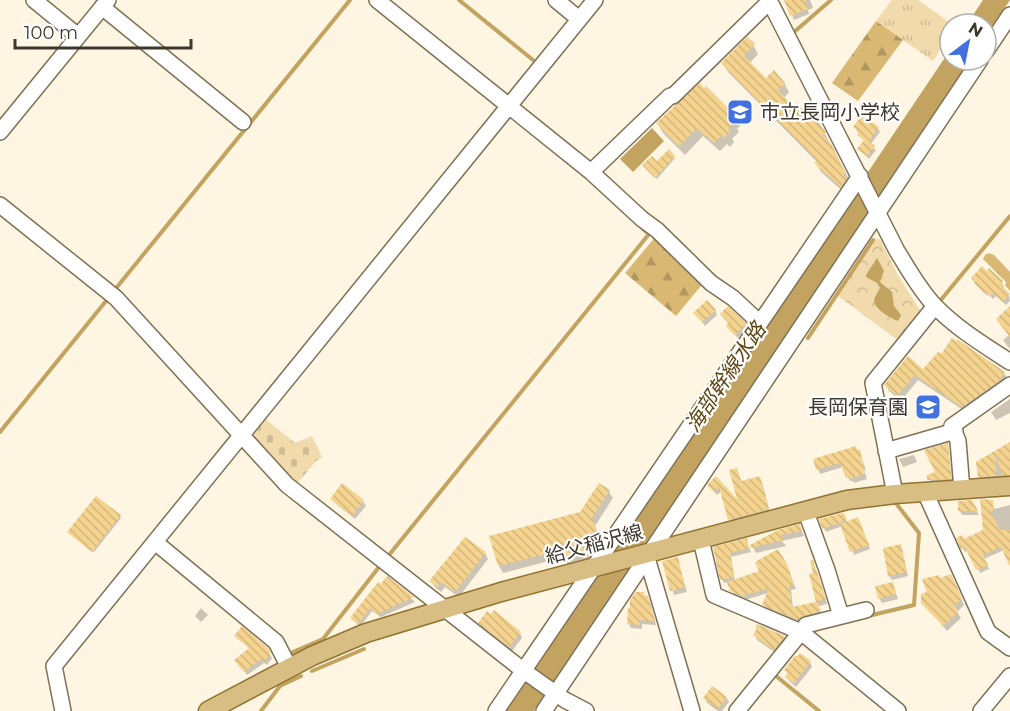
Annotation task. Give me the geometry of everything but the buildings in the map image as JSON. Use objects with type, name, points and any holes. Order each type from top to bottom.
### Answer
[{"type":"main road","name":"給父稲沢線","points":[[208,711],[289,667],[366,633],[442,608],[847,500],[895,494],[1010,486]]},
{"type":"street","points":[[34,0],[78,36]]},
{"type":"street","points":[[377,0],[591,172],[657,230],[711,283],[733,298],[760,323]]},
{"type":"street","points":[[556,0],[579,19]]},
{"type":"street","points":[[63,711],[54,666],[595,0]]},
{"type":"street","points":[[591,172],[670,96],[673,96],[770,0],[876,210],[916,283],[954,324],[1010,362]]},
{"type":"street","points":[[0,132],[105,4],[243,122]]},
{"type":"street","points":[[998,33],[1010,15]]},
{"type":"street","points":[[544,711],[553,692],[647,555],[876,210],[972,72]]},
{"type":"street","points":[[496,711],[526,673],[600,565],[860,177]]},
{"type":"street","points":[[0,204],[116,298],[287,485],[526,673],[586,711]]},
{"type":"street","points":[[895,494],[873,383],[935,306]]},
{"type":"street","points":[[962,490],[961,469],[955,431],[952,426],[1010,385]]},
{"type":"street","points":[[886,451],[955,431]]},
{"type":"street","points":[[925,492],[988,632],[1010,648]]},
{"type":"street","points":[[806,512],[828,570],[841,616]]},
{"type":"street","points":[[701,540],[714,596],[801,632],[898,711]]},
{"type":"street","points":[[155,542],[276,642],[289,667]]},
{"type":"street","points":[[647,555],[692,711]]},
{"type":"street","points":[[737,711],[806,625],[866,610]]},
{"type":"street","points":[[981,711],[1010,676]]},
{"type":"green space","points":[[892,0],[918,0],[938,14],[938,53],[933,61],[876,21]]},
{"type":"green space","points":[[876,21],[903,40],[858,101],[832,83]]},
{"type":"green space","points":[[657,235],[705,281],[676,316],[625,273]]},
{"type":"green space","points":[[874,239],[880,239],[899,277],[922,313],[899,341],[838,296]]},
{"type":"green space","points":[[989,253],[994,255],[1010,272],[1010,291],[1005,285],[1006,282],[983,259]]},
{"type":"green space","points":[[263,417],[295,443],[312,436],[322,457],[296,485],[252,437],[252,431]]},
{"type":"shaded area","points":[[983,0],[1010,0],[998,18],[998,12],[975,12]]},
{"type":"shaded area","points":[[938,68],[938,72],[962,72],[534,711],[506,711]]},
{"type":"shaded area","points":[[652,128],[664,141],[633,172],[620,159]]},
{"type":"shaded area","points":[[877,258],[884,271],[880,282],[892,292],[894,306],[901,315],[898,321],[881,311],[874,302],[880,288],[866,275]]},
{"type":"waterway","points":[[117,287],[350,0]]},
{"type":"waterway","points":[[459,0],[533,60]]},
{"type":"waterway","points":[[793,33],[831,0]]},
{"type":"waterway","points":[[940,301],[1010,216]]},
{"type":"waterway","points":[[389,555],[649,234],[643,229]]},
{"type":"waterway","points":[[808,338],[873,240]]},
{"type":"waterway","points":[[0,432],[106,301]]},
{"type":"waterway","points":[[868,616],[914,605],[919,533],[895,502]]},
{"type":"waterway","points":[[286,655],[323,639],[379,567]]},
{"type":"waterway","points":[[312,671],[364,649]]},
{"type":"waterway","points":[[261,711],[280,686],[301,676]]},
{"type":"waterway","points":[[776,676],[819,711]]},
{"type":"place","name":"市立長岡小学校","points":[[740,112]]},
{"type":"place","name":"長岡保育園","points":[[928,407]]},
{"type":"water label","name":"海部幹線水路","points":[[725,377]]}]
